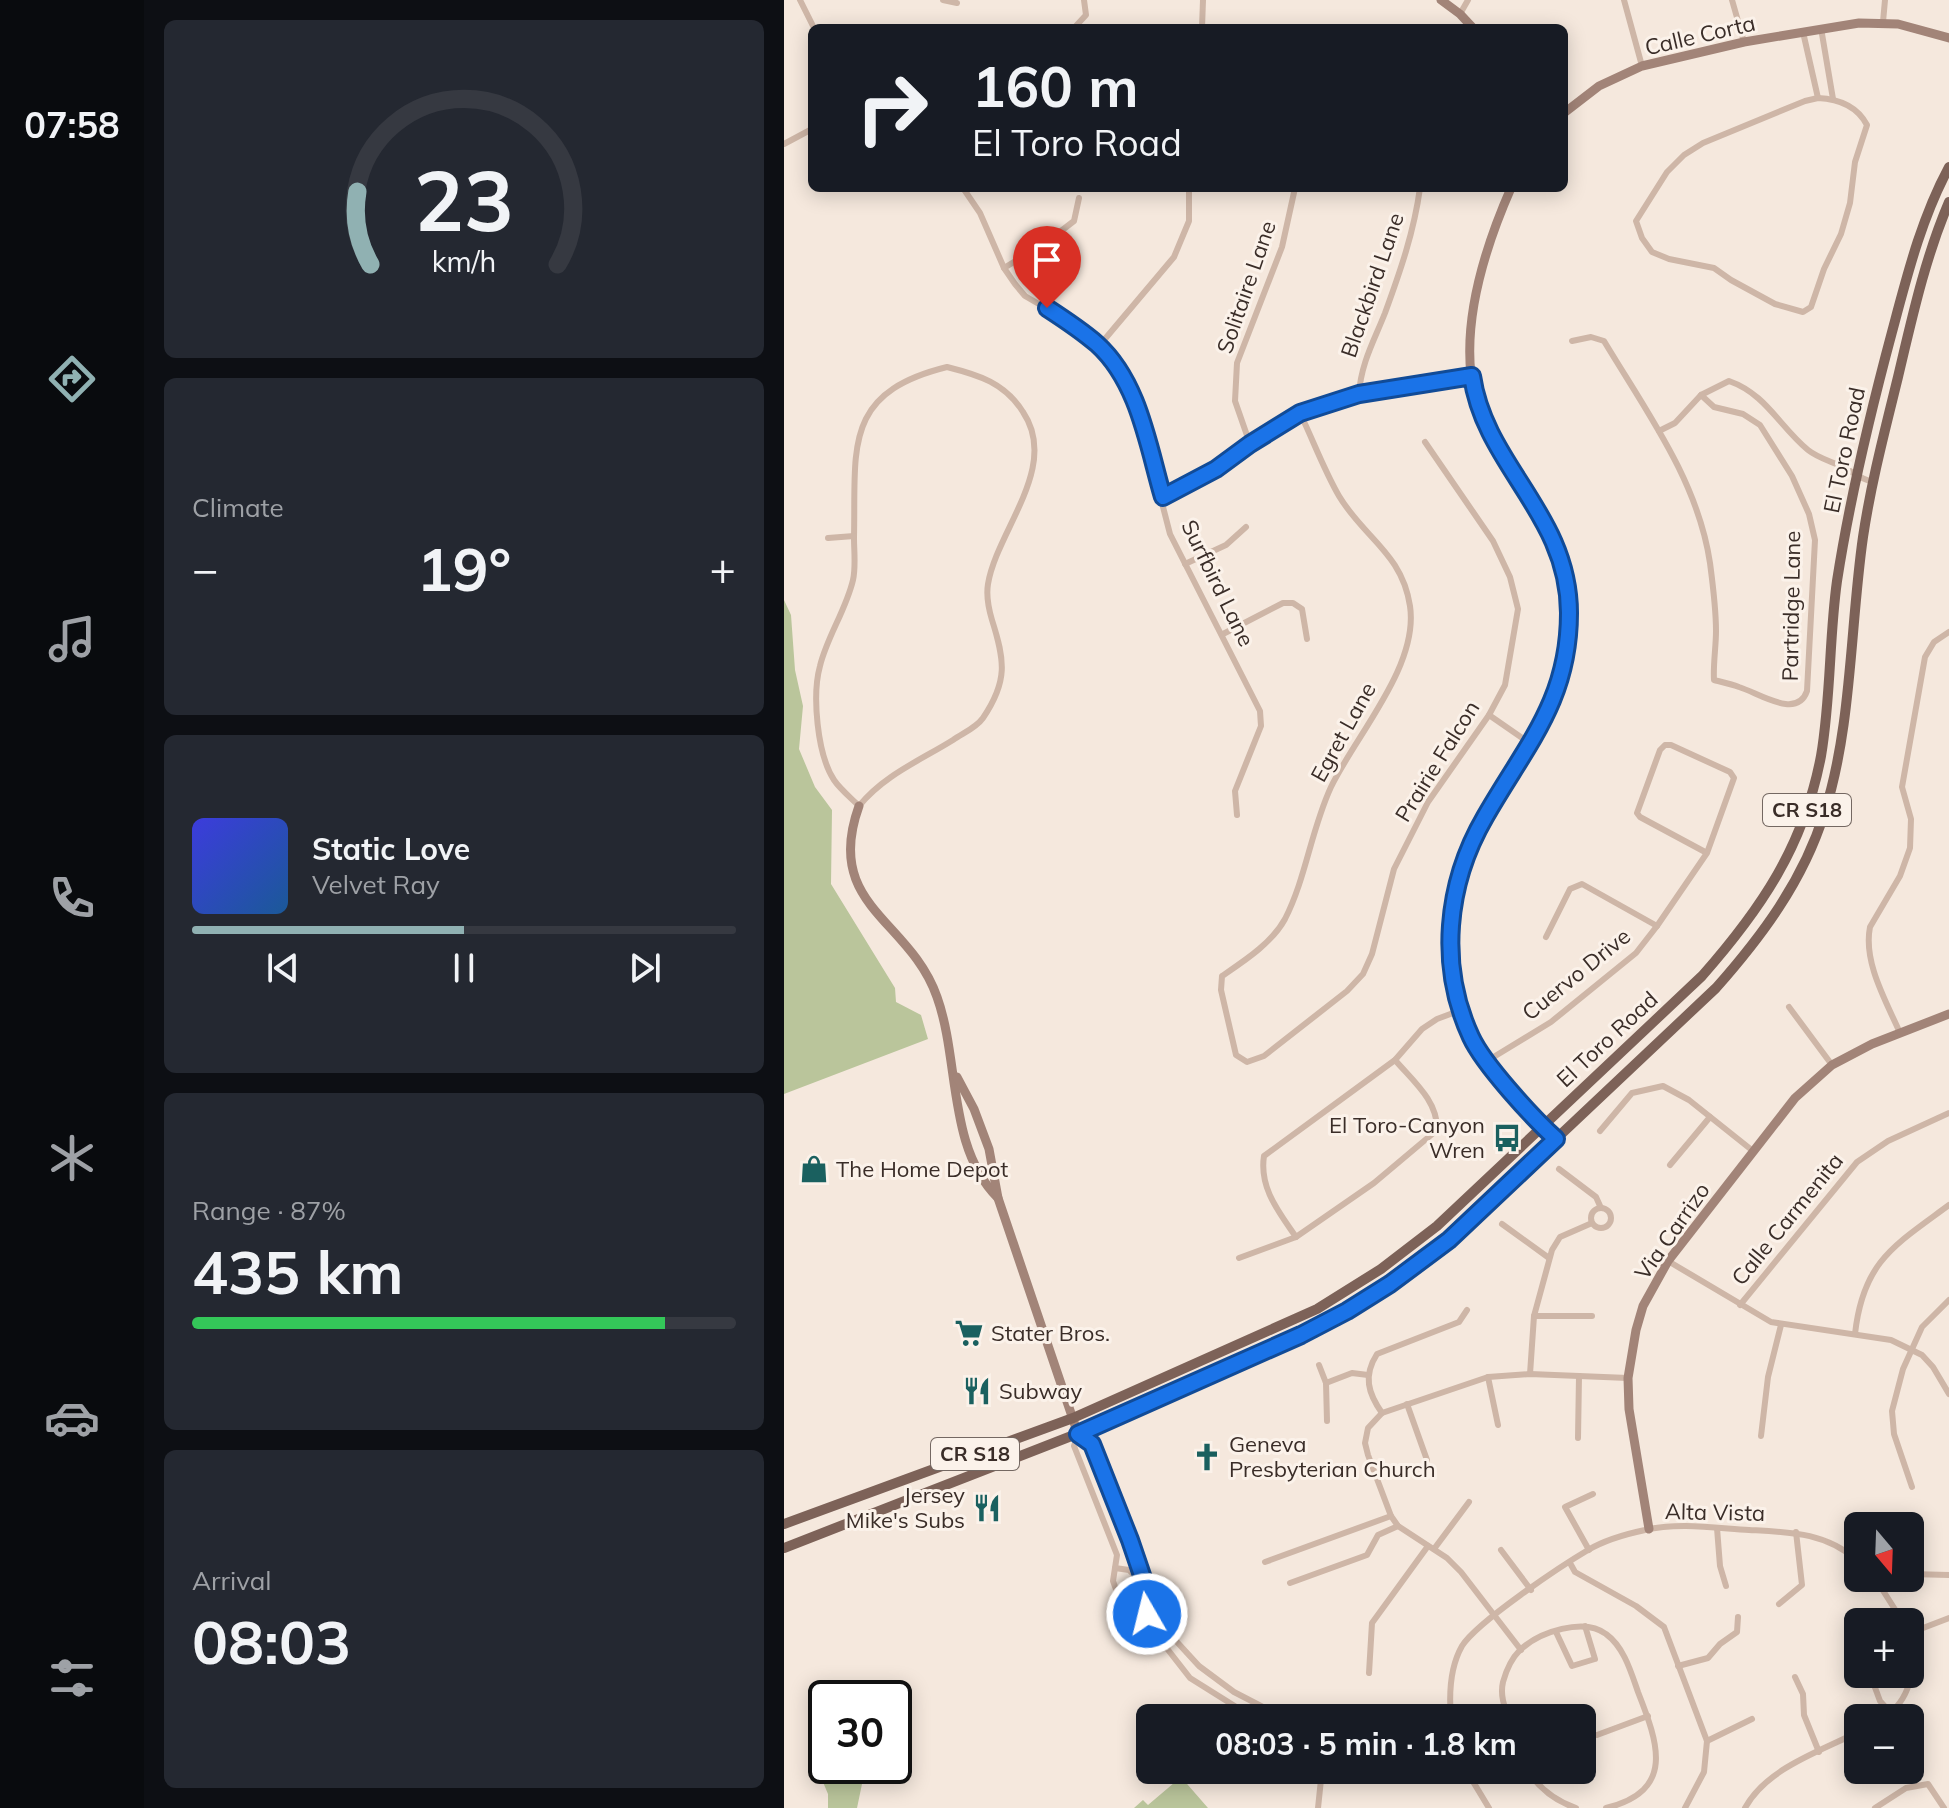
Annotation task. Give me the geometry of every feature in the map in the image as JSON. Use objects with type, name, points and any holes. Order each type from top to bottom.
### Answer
[{"type":"main road","name":"El Toro Road","points":[[784,1524],[1073,1418],[1317,1309],[1381,1269],[1437,1226],[1702,976],[1763,901],[1786,860],[1808,808],[1821,754],[1837,581],[1871,411],[1923,222],[1949,167]]},
{"type":"main road","name":"El Toro Road","points":[[784,1548],[1078,1434],[1338,1316],[1390,1284],[1449,1240],[1716,988],[1751,948],[1779,910],[1802,869],[1824,815],[1838,759],[1863,537],[1874,482],[1925,269],[1949,202]]},
{"type":"street","points":[[800,0],[812,24]]},
{"type":"street","points":[[943,0],[957,3]]},
{"type":"street","points":[[1078,24],[1086,15],[1084,0]]},
{"type":"street","points":[[1202,24],[1203,0]]},
{"type":"street","points":[[1441,0],[1469,24]]},
{"type":"street","points":[[1460,14],[1468,0]]},
{"type":"street","points":[[1624,0],[1642,66]]},
{"type":"street","points":[[1732,0],[1744,42]]},
{"type":"street","points":[[1883,22],[1885,0]]},
{"type":"street","name":"Calle Corta","points":[[1568,110],[1599,86],[1642,66],[1744,42],[1821,28],[1883,22],[1919,28],[1949,38]]},
{"type":"street","points":[[1821,28],[1833,99]]},
{"type":"street","points":[[1803,32],[1818,98]]},
{"type":"street","points":[[1814,81],[1829,79]]},
{"type":"street","points":[[1833,99],[1856,109],[1867,125],[1855,162],[1850,203],[1841,234],[1824,269],[1815,302],[1803,312],[1793,310],[1750,291],[1714,268],[1669,259],[1652,252],[1642,238],[1636,221],[1667,172],[1684,155],[1703,143],[1805,101],[1833,99]]},
{"type":"street","points":[[784,144],[808,131]]},
{"type":"street","name":"Surfbird Lane","points":[[966,192],[980,213],[1004,268],[1025,296],[1063,318],[1099,346],[1126,384],[1138,410],[1163,497],[1170,534],[1260,711],[1261,726],[1235,791],[1237,815]]},
{"type":"street","points":[[1099,346],[1174,257],[1189,221],[1189,192]]},
{"type":"street","name":"Solitaire Lane","points":[[1250,444],[1235,401],[1237,363],[1282,247],[1294,192]]},
{"type":"street","name":"Blackbird Lane","points":[[1359,394],[1365,358],[1384,316],[1411,239],[1419,192]]},
{"type":"street","points":[[1510,192],[1476,286],[1471,325],[1472,376],[1485,425],[1546,522],[1568,593],[1569,629],[1563,672],[1554,700],[1531,744],[1483,819],[1463,860],[1451,907],[1450,947],[1461,1010],[1472,1039],[1542,1127],[1556,1139]]},
{"type":"street","points":[[1004,268],[1074,221],[1079,198]]},
{"type":"street","points":[[1572,341],[1591,337],[1602,339],[1659,431],[1675,423],[1701,395],[1729,381],[1748,388],[1808,450],[1844,467],[1858,479],[1874,482]]},
{"type":"street","points":[[859,806],[833,779],[821,746],[817,705],[820,666],[853,580],[856,448],[861,427],[877,403],[893,388],[919,374],[947,367],[981,375],[1014,397],[1027,417],[1034,440],[1032,470],[995,559],[987,587],[1004,669],[994,700],[980,722],[889,777],[859,806],[849,844],[854,875],[861,892],[921,965],[937,996],[964,1131],[986,1186],[998,1198]]},
{"type":"street","points":[[1163,497],[1216,469],[1300,413],[1359,394],[1472,376]]},
{"type":"street","name":"Partridge Lane","points":[[1659,431],[1683,475],[1707,549],[1716,612],[1714,680],[1779,703],[1801,702],[1807,691],[1814,536],[1796,484],[1760,425],[1743,414],[1714,407],[1701,395]]},
{"type":"street","name":"Egret Lane","points":[[1247,1062],[1236,1055],[1221,990],[1222,976],[1263,945],[1284,921],[1299,885],[1313,832],[1332,787],[1403,663],[1410,637],[1411,609],[1403,577],[1380,543],[1357,522],[1339,495],[1300,413]]},
{"type":"street","name":"Prairie Falcon","points":[[1247,1062],[1264,1056],[1347,991],[1363,974],[1372,954],[1394,869],[1428,802],[1489,715],[1505,685],[1518,609],[1510,577],[1493,541],[1425,442]]},
{"type":"street","points":[[1185,564],[1226,545],[1246,527]]},
{"type":"street","points":[[828,538],[854,536]]},
{"type":"street","points":[[1223,634],[1283,603],[1293,603],[1302,609],[1307,639]]},
{"type":"street","points":[[1900,1033],[1869,955],[1868,938],[1870,927],[1907,859],[1913,830],[1902,787],[1925,657],[1934,642],[1949,632]]},
{"type":"street","points":[[1489,715],[1531,744]]},
{"type":"street","name":"Cuervo Drive","points":[[1487,1061],[1551,1022],[1636,953],[1707,853],[1734,778],[1730,772],[1665,745],[1660,750],[1637,813],[1707,853]]},
{"type":"street","points":[[1546,937],[1570,889],[1582,884],[1657,926]]},
{"type":"street","points":[[1789,1007],[1832,1065]]},
{"type":"street","points":[[1296,1237],[1272,1201],[1262,1171],[1264,1156],[1395,1060],[1422,1029],[1437,1019],[1461,1010]]},
{"type":"street","name":"Via Carrizo","points":[[1649,1529],[1629,1409],[1628,1378],[1633,1342],[1643,1306],[1668,1261],[1795,1098],[1832,1065],[1872,1044],[1949,1014]]},
{"type":"street","points":[[1239,1258],[1296,1237],[1374,1183],[1437,1130],[1438,1116],[1427,1097],[1395,1060]]},
{"type":"street","points":[[954,1071],[989,1149],[998,1198],[1078,1434],[1074,1446],[1117,1555],[1113,1581],[1115,1591],[1134,1628],[1158,1637],[1190,1678],[1231,1704]]},
{"type":"street","points":[[1600,1131],[1632,1093],[1663,1086],[1676,1091],[1753,1151]]},
{"type":"street","name":"Calle Carmenita","points":[[1740,1305],[1857,1162],[1888,1141],[1949,1113]]},
{"type":"street","name":"Via Carrizo","points":[[1670,1165],[1710,1117]]},
{"type":"street","points":[[964,1131],[968,1124],[978,1119]]},
{"type":"street","points":[[1559,1169],[1596,1197],[1601,1208]]},
{"type":"street","points":[[1855,1334],[1865,1286],[1875,1268],[1891,1249],[1949,1205]]},
{"type":"street","points":[[1601,1208],[1609,1211],[1611,1222],[1602,1229],[1592,1223],[1594,1211],[1601,1208]]},
{"type":"street","points":[[1530,1374],[1534,1316],[1549,1258],[1560,1237],[1592,1223]]},
{"type":"street","points":[[1502,1224],[1549,1258]]},
{"type":"street","points":[[1668,1261],[1740,1305],[1781,1325],[1891,1340],[1911,1349],[1933,1367],[1949,1394]]},
{"type":"street","points":[[1912,1487],[1894,1434],[1892,1411],[1911,1349],[1922,1327],[1949,1300]]},
{"type":"street","points":[[1382,1413],[1369,1391],[1368,1375],[1377,1354],[1459,1322],[1467,1310]]},
{"type":"street","points":[[1534,1316],[1592,1316]]},
{"type":"street","points":[[1761,1436],[1768,1377],[1781,1325]]},
{"type":"street","points":[[1319,1365],[1326,1383],[1327,1421]]},
{"type":"street","points":[[1326,1383],[1352,1373],[1368,1375]]},
{"type":"street","points":[[1521,1650],[1461,1572],[1431,1547],[1398,1526],[1391,1516],[1365,1443],[1368,1428],[1382,1413],[1488,1377],[1530,1374],[1628,1378]]},
{"type":"street","points":[[1578,1438],[1579,1376]]},
{"type":"street","points":[[1488,1377],[1498,1425]]},
{"type":"street","points":[[1407,1404],[1427,1460]]},
{"type":"street","points":[[1078,1434],[1092,1444],[1146,1587],[1177,1642],[1199,1666],[1234,1692],[1257,1704]]},
{"type":"street","points":[[1589,1550],[1565,1507],[1593,1494]]},
{"type":"street","points":[[1369,1673],[1372,1623],[1469,1502]]},
{"type":"street","points":[[1265,1562],[1391,1516]]},
{"type":"street","points":[[1290,1583],[1367,1555],[1378,1535],[1398,1526]]},
{"type":"street","points":[[1366,1527],[1374,1541]]},
{"type":"street","points":[[1717,1528],[1720,1566],[1726,1586]]},
{"type":"street","name":"Alta Vista","points":[[1452,1704],[1458,1656],[1472,1634],[1589,1550],[1618,1537],[1649,1529],[1796,1532],[1825,1540],[1844,1552]]},
{"type":"street","name":"Alta Vista","points":[[1779,1604],[1802,1585],[1796,1532]]},
{"type":"street","points":[[1501,1550],[1531,1590]]},
{"type":"street","points":[[1570,1563],[1575,1572],[1636,1606],[1664,1627],[1707,1741],[1704,1772],[1685,1808]]},
{"type":"street","points":[[1115,1568],[1129,1570],[1146,1587],[1147,1614],[1144,1622],[1134,1628]]},
{"type":"street","points":[[1924,1574],[1949,1575]]},
{"type":"street","points":[[1678,1666],[1708,1658],[1720,1644],[1737,1632],[1738,1617]]},
{"type":"street","points":[[1924,1629],[1949,1618]]},
{"type":"street","points":[[1556,1632],[1572,1666],[1595,1659],[1585,1626]]},
{"type":"street","points":[[1504,1704],[1502,1685],[1507,1669],[1521,1650],[1556,1632],[1585,1626],[1605,1633],[1625,1658],[1648,1716],[1657,1749],[1657,1765],[1647,1789],[1634,1799],[1606,1808]]},
{"type":"street","points":[[1795,1677],[1803,1694],[1804,1715],[1819,1752]]},
{"type":"street","points":[[1597,1735],[1648,1716]]},
{"type":"street","points":[[1707,1741],[1752,1719]]},
{"type":"street","points":[[1745,1808],[1766,1781],[1844,1739]]},
{"type":"street","points":[[1318,1808],[1321,1784]]},
{"type":"street","points":[[1474,1784],[1489,1808]]},
{"type":"street","points":[[1539,1784],[1561,1803],[1576,1808]]},
{"type":"street","points":[[1875,1808],[1906,1788],[1928,1784],[1944,1808]]},
{"type":"green space","points":[[784,600],[791,615],[795,670],[803,706],[799,749],[815,787],[832,810],[831,884],[895,988],[896,1002],[921,1015],[928,1039],[784,1094]]},
{"type":"green space","points":[[824,1784],[862,1784],[857,1808],[828,1808],[828,1794]]},
{"type":"green space","points":[[1173,1784],[1187,1784],[1208,1808],[1134,1808],[1143,1800],[1148,1805]]},
{"type":"place","name":"El Toro-Canyon Wren","points":[[1507,1138]]},
{"type":"place","name":"The Home Depot","points":[[814,1169]]},
{"type":"place","name":"Stater Bros.","points":[[969,1333]]},
{"type":"place","name":"Subway","points":[[977,1391]]},
{"type":"place","name":"Geneva Presbyterian Church","points":[[1207,1457]]},
{"type":"place","name":"Jersey Mike's Subs","points":[[987,1508]]},
{"type":"route","points":[[1047,308],[1099,346],[1126,384],[1138,410],[1163,497],[1216,469],[1300,413],[1359,394],[1472,376],[1476,399],[1491,437],[1546,522],[1568,593],[1568,646],[1561,681],[1531,744],[1483,819],[1463,860],[1451,907],[1450,947],[1461,1010],[1472,1039],[1542,1127],[1556,1139],[1449,1240],[1390,1284],[1347,1311],[1301,1335],[1078,1434],[1092,1444],[1130,1540],[1147,1590],[1147,1614]]}]
